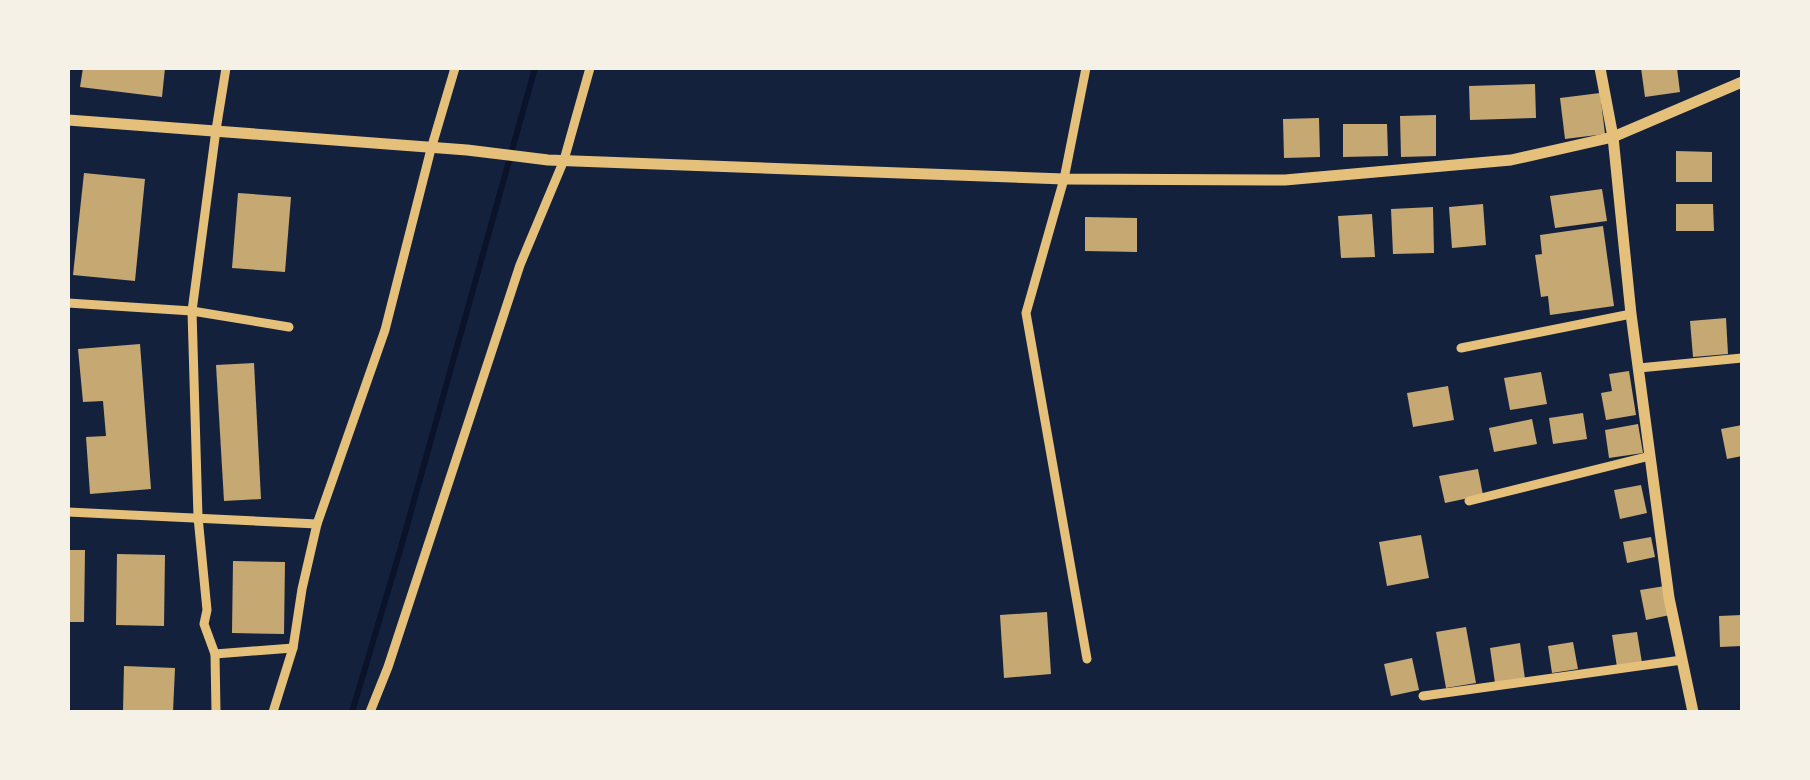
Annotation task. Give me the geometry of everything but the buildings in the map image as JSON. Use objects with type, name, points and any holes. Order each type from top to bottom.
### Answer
[{"type":"street","points":[[216,712],[215,654],[204,624],[207,610],[198,517],[192,311],[226,68]]},
{"type":"street","points":[[273,712],[293,648],[317,524],[386,330],[455,68]]},
{"type":"street","points":[[370,712],[520,265],[564,160],[590,68]]},
{"type":"street","points":[[1086,68],[1064,179],[1026,313],[1087,659]]},
{"type":"street","points":[[1600,68],[1613,137],[1631,314],[1669,598],[1693,712]]},
{"type":"street","points":[[68,120],[466,150],[548,160],[1064,179],[1285,180],[1511,160],[1613,137],[1742,82]]},
{"type":"street","points":[[68,303],[192,311],[289,328]]},
{"type":"street","points":[[1461,348],[1631,314]]},
{"type":"street","points":[[1639,368],[1742,358]]},
{"type":"street","points":[[1469,501],[1650,456]]},
{"type":"street","points":[[68,512],[317,524]]},
{"type":"street","points":[[215,654],[293,648]]},
{"type":"street","points":[[1423,696],[1682,660]]},
{"type":"waterway","points":[[352,712],[535,68]]}]
